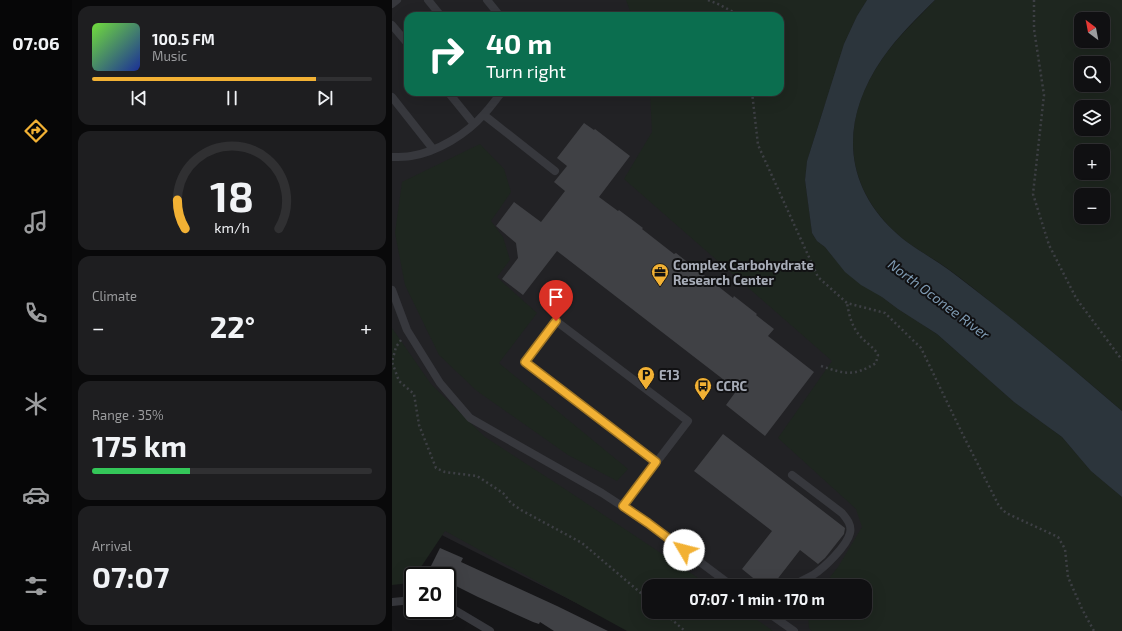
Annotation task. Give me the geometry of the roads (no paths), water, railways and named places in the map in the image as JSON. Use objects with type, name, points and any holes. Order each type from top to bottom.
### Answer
[{"type":"lane","points":[[392,4],[397,0]]},
{"type":"lane","points":[[428,0],[438,12]]},
{"type":"lane","points":[[487,0],[497,12]]},
{"type":"lane","points":[[392,25],[404,39]]},
{"type":"lane","points":[[451,96],[474,124]]},
{"type":"lane","points":[[392,157],[410,156],[433,149],[461,134],[484,115],[499,96]]},
{"type":"lane","points":[[392,97],[433,149]]},
{"type":"lane","points":[[484,115],[555,171]]},
{"type":"lane","points":[[392,290],[407,330],[440,383],[470,418],[623,506],[723,579]]},
{"type":"lane","points":[[623,506],[688,422],[556,321],[525,362],[656,462]]},
{"type":"lane","points":[[792,474],[842,513],[850,525],[850,533],[830,563],[805,579]]},
{"type":"lane","points":[[392,602],[404,601]]},
{"type":"lane","points":[[456,612],[490,631]]},
{"type":"lane","points":[[778,619],[794,631]]},
{"type":"water","name":"North Oconee River","points":[[867,0],[935,0],[907,28],[882,59],[869,81],[860,103],[854,126],[853,148],[856,170],[864,191],[877,212],[898,235],[949,270],[989,301],[1047,347],[1122,411],[1122,497],[1091,471],[1062,437],[1014,402],[937,334],[882,297],[861,285],[845,272],[825,247],[817,241],[812,233],[805,180],[807,161],[844,44],[857,16]]},
{"type":"place","name":"Complex Carbohydrate Research Center","points":[[660,287]]},
{"type":"place","name":"E13","points":[[646,390]]},
{"type":"place","name":"CCRC","points":[[703,401]]}]
